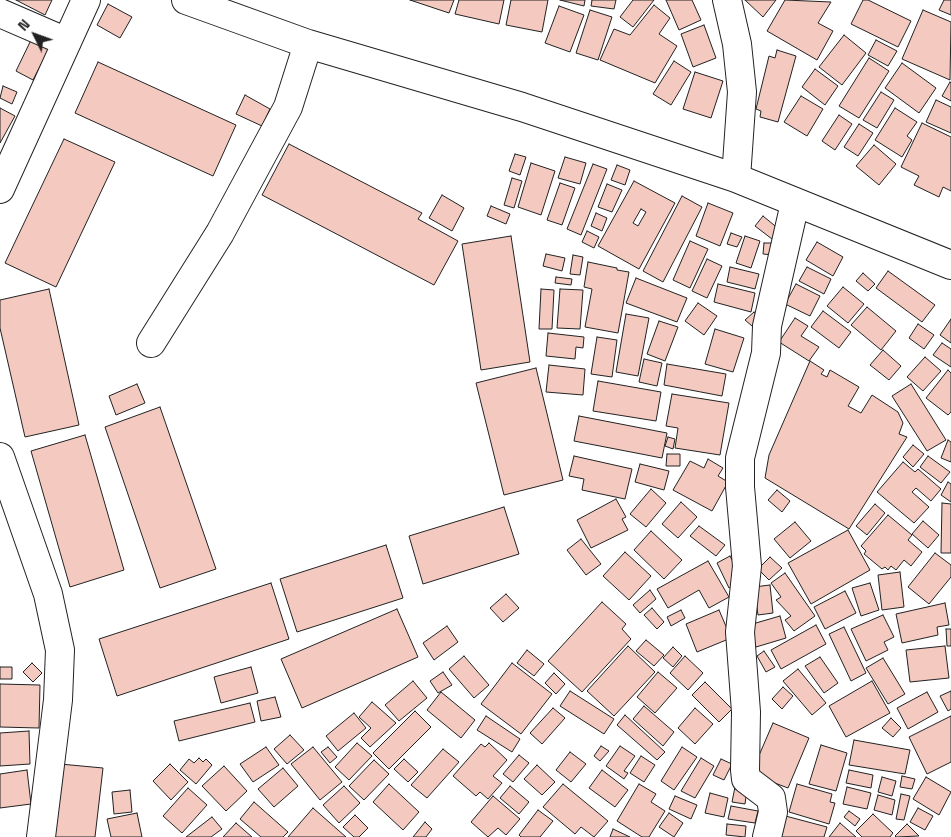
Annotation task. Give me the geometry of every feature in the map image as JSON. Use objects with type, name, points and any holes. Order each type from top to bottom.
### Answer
[{"type":"street","points":[[0,189],[86,0]]},
{"type":"street","points":[[186,0],[308,44],[522,107],[736,178],[951,265]]},
{"type":"street","points":[[727,0],[736,44],[742,92],[736,178]]},
{"type":"street","points":[[0,13],[66,42]]},
{"type":"street","points":[[151,343],[220,232],[288,107],[308,44]]},
{"type":"street","points":[[766,837],[773,812],[771,798],[746,779],[745,770],[746,712],[740,632],[747,566],[740,487],[740,458],[766,352],[767,326],[795,203]]},
{"type":"street","points":[[0,457],[48,594],[60,650],[58,700],[41,837]]},
{"type":"building","points":[[16,0],[52,0],[45,15]]},
{"type":"building","points":[[410,0],[454,0],[449,13]]},
{"type":"building","points":[[459,0],[504,0],[499,24],[455,14]]},
{"type":"building","points":[[511,0],[548,0],[542,32],[506,25]]},
{"type":"building","points":[[560,0],[585,0],[584,6]]},
{"type":"building","points":[[592,0],[616,0],[614,9],[591,6]]},
{"type":"building","points":[[633,0],[654,0],[633,27],[620,17]]},
{"type":"building","points":[[666,0],[692,0],[701,20],[679,30]]},
{"type":"building","points":[[745,0],[776,0],[763,17]]},
{"type":"building","points":[[785,0],[831,2],[818,23],[833,31],[817,60],[767,31]]},
{"type":"building","points":[[863,0],[868,0],[911,21],[898,47],[851,24]]},
{"type":"building","points":[[944,0],[951,0],[951,15],[939,10]]},
{"type":"building","points":[[108,4],[132,17],[120,38],[97,25]]},
{"type":"building","points":[[654,5],[670,18],[659,34],[677,46],[655,83],[600,60],[614,29],[630,35]]},
{"type":"building","points":[[559,6],[584,15],[570,52],[545,43]]},
{"type":"building","points":[[590,10],[612,17],[598,60],[576,53]]},
{"type":"building","points":[[923,10],[951,22],[950,80],[902,59]]},
{"type":"building","points":[[704,25],[716,58],[693,67],[681,34]]},
{"type":"building","points":[[844,35],[866,53],[842,85],[819,67]]},
{"type":"building","points":[[32,38],[50,47],[33,80],[16,71]]},
{"type":"building","points":[[876,40],[897,51],[888,66],[868,55]]},
{"type":"building","points":[[777,50],[796,56],[778,122],[760,117],[761,111],[756,109],[769,56],[775,58]]},
{"type":"building","points":[[869,58],[889,71],[859,118],[839,106]]},
{"type":"building","points":[[674,61],[691,72],[671,105],[653,94]]},
{"type":"building","points":[[98,62],[236,125],[213,176],[75,113]]},
{"type":"building","points":[[902,63],[936,88],[919,113],[885,88]]},
{"type":"building","points":[[815,69],[838,86],[825,105],[802,87]]},
{"type":"building","points":[[695,72],[723,81],[711,118],[683,109]]},
{"type":"building","points":[[951,83],[951,101],[942,96]]},
{"type":"building","points":[[3,86],[17,92],[12,104],[0,98]]},
{"type":"building","points":[[881,92],[894,100],[877,128],[863,120]]},
{"type":"building","points":[[245,95],[270,109],[262,126],[236,114]]},
{"type":"building","points":[[801,96],[823,109],[807,136],[784,122]]},
{"type":"building","points":[[936,100],[951,107],[951,133],[926,122]]},
{"type":"building","points":[[0,108],[15,116],[0,143]]},
{"type":"building","points":[[895,108],[917,122],[907,136],[912,140],[902,157],[875,140]]},
{"type":"building","points":[[839,115],[852,124],[835,150],[822,141]]},
{"type":"building","points":[[922,123],[951,137],[951,191],[943,187],[939,197],[914,185],[919,176],[901,167]]},
{"type":"building","points":[[859,124],[873,133],[858,156],[844,147]]},
{"type":"building","points":[[64,139],[115,162],[56,287],[5,263]]},
{"type":"building","points":[[289,144],[422,213],[418,219],[458,241],[434,285],[262,195]]},
{"type":"building","points":[[874,145],[896,164],[879,185],[856,166]]},
{"type":"building","points":[[515,154],[526,157],[520,175],[509,171]]},
{"type":"building","points":[[565,157],[586,163],[580,184],[558,178]]},
{"type":"building","points":[[531,163],[555,171],[541,215],[518,207]]},
{"type":"building","points":[[593,164],[607,169],[581,235],[567,229]]},
{"type":"building","points":[[617,165],[630,170],[625,185],[611,180]]},
{"type":"building","points":[[512,178],[522,181],[514,208],[504,205]]},
{"type":"building","points":[[634,181],[675,203],[639,269],[598,246]],"holes":[[[641,209],[646,212],[638,226],[633,223]]]},
{"type":"building","points":[[560,183],[575,188],[562,225],[547,220]]},
{"type":"building","points":[[607,184],[622,190],[612,212],[598,207]]},
{"type":"building","points":[[442,195],[464,208],[452,231],[429,218]]},
{"type":"building","points":[[682,196],[702,207],[663,282],[643,271]]},
{"type":"building","points":[[708,203],[733,213],[720,246],[696,236]]},
{"type":"building","points":[[491,206],[510,214],[506,224],[487,216]]},
{"type":"building","points":[[596,213],[607,218],[602,231],[591,226]]},
{"type":"building","points":[[763,216],[780,230],[772,239],[755,226]]},
{"type":"building","points":[[587,231],[599,237],[594,248],[582,242]]},
{"type":"building","points":[[731,233],[742,237],[737,247],[727,244]]},
{"type":"building","points":[[511,236],[530,362],[481,370],[462,244]]},
{"type":"building","points":[[745,236],[760,241],[751,268],[736,263]]},
{"type":"building","points":[[690,241],[708,249],[690,288],[673,280]]},
{"type":"building","points":[[817,242],[843,257],[833,276],[806,260]]},
{"type":"building","points":[[764,243],[774,243],[773,255],[763,254]]},
{"type":"building","points":[[546,254],[565,258],[562,271],[543,266]]},
{"type":"building","points":[[573,255],[583,257],[580,275],[570,274]]},
{"type":"building","points":[[707,259],[722,266],[707,298],[692,291]]},
{"type":"building","points":[[588,262],[629,272],[618,333],[585,327],[592,289],[584,287]]},
{"type":"building","points":[[730,267],[759,274],[755,289],[727,282]]},
{"type":"building","points":[[807,267],[831,279],[824,294],[799,281]]},
{"type":"building","points":[[888,271],[935,305],[922,322],[876,288]]},
{"type":"building","points":[[863,273],[875,284],[868,291],[856,281]]},
{"type":"building","points":[[556,277],[572,279],[571,285],[555,283]]},
{"type":"building","points":[[636,278],[687,298],[677,322],[626,303]]},
{"type":"building","points":[[718,284],[755,293],[751,312],[714,302]]},
{"type":"building","points":[[796,284],[820,296],[810,316],[785,304]]},
{"type":"building","points":[[843,287],[864,304],[848,323],[827,306]]},
{"type":"building","points":[[49,289],[79,425],[25,437],[0,328],[0,300]]},
{"type":"building","points":[[541,289],[554,290],[552,329],[539,329]]},
{"type":"building","points":[[560,289],[583,290],[580,329],[557,328]]},
{"type":"building","points":[[698,303],[717,316],[704,335],[685,321]]},
{"type":"building","points":[[867,307],[896,331],[881,350],[851,325]]},
{"type":"building","points":[[823,311],[851,332],[839,348],[811,327]]},
{"type":"building","points":[[754,312],[759,319],[752,326],[745,320]]},
{"type":"building","points":[[626,314],[649,318],[638,376],[616,372]]},
{"type":"building","points":[[795,318],[808,326],[801,336],[819,347],[809,361],[779,342]]},
{"type":"building","points":[[951,319],[951,343],[940,335]]},
{"type":"building","points":[[659,321],[678,327],[665,361],[647,354]]},
{"type":"building","points":[[918,324],[934,335],[924,349],[909,338]]},
{"type":"building","points":[[715,329],[744,338],[733,372],[705,364]]},
{"type":"building","points":[[548,333],[584,337],[583,348],[576,347],[575,359],[546,356]]},
{"type":"building","points":[[597,337],[617,340],[612,377],[591,374]]},
{"type":"building","points":[[942,343],[951,349],[951,367],[933,355]]},
{"type":"building","points":[[883,350],[901,366],[889,380],[870,365]]},
{"type":"building","points":[[925,357],[941,371],[923,391],[907,377]]},
{"type":"building","points":[[644,359],[662,363],[657,386],[639,382]]},
{"type":"building","points":[[810,361],[824,370],[821,374],[827,377],[830,370],[859,387],[848,406],[861,413],[872,395],[898,412],[903,423],[899,434],[907,437],[849,529],[765,478],[769,455]]},
{"type":"building","points":[[667,364],[726,374],[722,396],[664,385]]},
{"type":"building","points":[[549,365],[585,369],[583,395],[546,392]]},
{"type":"building","points":[[536,368],[563,480],[504,495],[476,383]]},
{"type":"building","points":[[948,370],[951,373],[951,412],[948,415],[926,398]]},
{"type":"building","points":[[598,381],[661,392],[656,421],[593,411]]},
{"type":"building","points":[[137,384],[145,403],[116,415],[109,396]]},
{"type":"building","points":[[911,384],[946,440],[927,451],[892,396]]},
{"type":"building","points":[[672,394],[729,403],[720,455],[675,448],[678,428],[666,426]]},
{"type":"building","points":[[160,407],[216,569],[160,588],[105,427]]},
{"type":"building","points":[[579,416],[667,433],[662,458],[574,441]]},
{"type":"building","points":[[85,435],[124,570],[70,587],[31,451]]},
{"type":"building","points":[[668,437],[675,439],[673,449],[665,446]]},
{"type":"building","points":[[948,440],[951,442],[951,462],[941,458]]},
{"type":"building","points":[[913,445],[924,454],[913,467],[903,457]]},
{"type":"building","points":[[667,454],[680,454],[680,466],[666,466]]},
{"type":"building","points":[[574,456],[632,469],[625,499],[582,490],[584,479],[569,476]]},
{"type":"building","points":[[928,456],[950,472],[941,483],[920,467]]},
{"type":"building","points":[[708,459],[723,468],[718,476],[728,482],[712,511],[673,490],[690,461],[704,468]]},
{"type":"building","points":[[903,462],[915,472],[918,469],[941,489],[931,501],[916,488],[912,492],[929,507],[914,523],[877,492]]},
{"type":"building","points":[[640,464],[669,471],[664,490],[635,482]]},
{"type":"building","points":[[948,482],[951,484],[951,502],[941,495]]},
{"type":"building","points":[[651,489],[666,503],[646,527],[630,514]]},
{"type":"building","points":[[777,490],[790,501],[782,512],[768,500]]},
{"type":"building","points":[[616,499],[626,517],[622,519],[628,530],[591,548],[577,520]]},
{"type":"building","points":[[681,502],[697,517],[678,538],[662,524]]},
{"type":"building","points":[[942,503],[951,504],[951,553],[941,553]]},
{"type":"building","points":[[875,504],[885,513],[867,535],[856,526]]},
{"type":"building","points":[[504,507],[519,554],[423,584],[409,536]]},
{"type":"building","points":[[888,515],[912,535],[908,540],[922,552],[911,566],[904,560],[896,570],[891,566],[888,570],[885,567],[882,569],[864,554],[866,551],[861,546]]},
{"type":"building","points":[[923,521],[939,535],[928,548],[912,534]]},
{"type":"building","points":[[795,522],[811,541],[790,558],[774,539]]},
{"type":"building","points":[[699,526],[725,545],[716,556],[690,536]]},
{"type":"building","points":[[848,530],[870,570],[811,604],[788,563]]},
{"type":"building","points":[[651,531],[682,560],[664,579],[634,550]]},
{"type":"building","points":[[581,539],[601,564],[586,575],[567,550]]},
{"type":"building","points":[[386,545],[403,598],[297,632],[280,579]]},
{"type":"building","points":[[625,552],[651,576],[629,600],[603,576]]},
{"type":"building","points":[[935,553],[951,565],[951,577],[929,604],[908,587]]},
{"type":"building","points":[[730,556],[743,581],[729,588],[717,563]]},
{"type":"building","points":[[770,557],[782,568],[769,580],[758,569]]},
{"type":"building","points":[[708,561],[729,597],[709,608],[699,590],[668,608],[657,589]]},
{"type":"building","points":[[900,572],[904,607],[882,610],[878,575]]},
{"type":"building","points":[[785,573],[815,616],[794,631],[785,620],[791,616],[776,600],[781,597],[771,583]]},
{"type":"building","points":[[271,583],[289,639],[117,696],[99,639]]},
{"type":"building","points":[[870,583],[879,610],[861,616],[852,588]]},
{"type":"building","points":[[770,585],[773,613],[758,615],[754,587]]},
{"type":"building","points":[[650,590],[656,599],[640,613],[633,605]]},
{"type":"building","points":[[845,591],[856,613],[825,629],[814,607]]},
{"type":"building","points":[[506,594],[519,608],[503,622],[490,608]]},
{"type":"building","points":[[602,602],[626,624],[622,629],[631,639],[582,692],[548,661]]},
{"type":"building","points":[[945,603],[949,625],[937,627],[938,635],[902,643],[896,614]]},
{"type":"building","points":[[652,608],[664,622],[657,629],[644,615]]},
{"type":"building","points":[[397,609],[418,657],[302,708],[281,659]]},
{"type":"building","points":[[681,610],[685,618],[671,626],[667,617]]},
{"type":"building","points":[[719,610],[731,638],[697,652],[686,624]]},
{"type":"building","points":[[883,615],[894,637],[884,642],[888,650],[866,661],[851,629]]},
{"type":"building","points":[[780,616],[786,638],[756,647],[749,625]]},
{"type":"building","points":[[816,625],[826,644],[781,669],[771,650]]},
{"type":"building","points":[[447,626],[458,642],[434,660],[423,643]]},
{"type":"building","points":[[844,627],[866,673],[851,681],[829,634]]},
{"type":"building","points":[[946,629],[951,629],[951,646],[947,646]]},
{"type":"building","points":[[646,640],[664,655],[654,666],[636,651]]},
{"type":"building","points":[[628,646],[655,672],[614,716],[587,691]]},
{"type":"building","points":[[945,646],[949,678],[910,682],[906,650]]},
{"type":"building","points":[[673,647],[682,656],[673,667],[663,658]]},
{"type":"building","points":[[527,650],[544,664],[534,676],[517,663]]},
{"type":"building","points":[[764,651],[775,667],[766,672],[757,656]]},
{"type":"building","points":[[464,656],[489,685],[474,698],[449,669]]},
{"type":"building","points":[[685,656],[703,673],[688,690],[670,673]]},
{"type":"building","points":[[820,657],[838,683],[824,693],[805,666]]},
{"type":"building","points":[[883,658],[905,694],[888,704],[866,668]]},
{"type":"building","points":[[32,663],[42,673],[33,682],[23,672]]},
{"type":"building","points":[[512,663],[552,694],[521,734],[481,704]]},
{"type":"building","points":[[0,667],[12,667],[12,679],[0,679]]},
{"type":"building","points":[[251,667],[258,693],[221,703],[214,677]]},
{"type":"building","points":[[798,669],[826,703],[812,715],[783,681]]},
{"type":"building","points":[[443,672],[452,685],[438,693],[430,681]]},
{"type":"building","points":[[658,672],[677,688],[655,713],[637,697]]},
{"type":"building","points":[[554,673],[565,684],[556,694],[545,683]]},
{"type":"building","points":[[413,681],[427,698],[399,721],[385,705]]},
{"type":"building","points":[[872,681],[890,713],[846,737],[829,706]]},
{"type":"building","points":[[705,682],[732,709],[719,722],[692,695]]},
{"type":"building","points":[[0,684],[40,685],[39,728],[0,727]]},
{"type":"building","points":[[783,687],[793,696],[782,709],[772,699]]},
{"type":"building","points":[[570,691],[614,719],[604,734],[560,706]]},
{"type":"building","points":[[951,691],[951,709],[948,711],[940,696]]},
{"type":"building","points":[[441,692],[475,720],[461,738],[427,710]]},
{"type":"building","points":[[927,692],[938,712],[908,729],[897,708]]},
{"type":"building","points":[[275,697],[281,717],[261,721],[257,701]]},
{"type":"building","points":[[372,702],[396,723],[370,747],[361,738],[371,728],[359,717]]},
{"type":"building","points":[[250,703],[255,722],[179,741],[174,721]]},
{"type":"building","points":[[644,706],[674,732],[663,746],[633,719]]},
{"type":"building","points":[[553,708],[565,718],[542,744],[530,733]]},
{"type":"building","points":[[695,708],[713,724],[695,744],[678,728]]},
{"type":"building","points":[[415,711],[431,727],[389,769],[373,753]]},
{"type":"building","points":[[354,713],[366,728],[338,751],[326,736]]},
{"type":"building","points":[[625,715],[665,752],[657,760],[617,725]]},
{"type":"building","points":[[486,716],[520,739],[512,752],[477,730]]},
{"type":"building","points":[[951,716],[951,762],[927,774],[909,737]]},
{"type":"building","points":[[891,718],[901,728],[893,737],[882,728]]},
{"type":"building","points":[[773,723],[809,738],[788,788],[751,774]]},
{"type":"building","points":[[29,731],[30,764],[0,766],[0,733]]},
{"type":"building","points":[[290,735],[304,750],[287,764],[274,749]]},
{"type":"building","points":[[854,740],[910,750],[905,774],[849,765]]},
{"type":"building","points":[[357,743],[372,756],[349,780],[335,767]]},
{"type":"building","points":[[489,743],[507,760],[493,776],[502,783],[488,799],[480,792],[476,796],[453,776],[481,744],[485,747]]},
{"type":"building","points":[[821,745],[847,753],[836,791],[809,784]]},
{"type":"building","points":[[601,746],[609,751],[600,761],[594,756]]},
{"type":"building","points":[[620,746],[635,756],[624,771],[628,773],[624,779],[606,766]]},
{"type":"building","points":[[266,747],[279,765],[253,782],[240,764]]},
{"type":"building","points":[[313,747],[342,782],[320,800],[291,764]]},
{"type":"building","points":[[328,747],[337,757],[330,763],[321,752]]},
{"type":"building","points":[[682,747],[697,757],[674,790],[661,781]]},
{"type":"building","points":[[443,749],[459,762],[427,798],[411,785]]},
{"type":"building","points":[[570,752],[586,764],[571,782],[556,770]]},
{"type":"building","points":[[519,755],[529,763],[513,782],[503,774]]},
{"type":"building","points":[[641,756],[655,765],[644,782],[630,773]]},
{"type":"building","points":[[199,758],[203,762],[206,759],[212,765],[196,784],[180,770],[189,759],[194,763]]},
{"type":"building","points":[[701,758],[714,766],[695,798],[681,791]]},
{"type":"building","points":[[404,759],[418,772],[408,782],[394,769]]},
{"type":"building","points":[[721,759],[732,764],[724,780],[713,775]]},
{"type":"building","points":[[374,760],[389,774],[364,800],[349,786]]},
{"type":"building","points":[[60,764],[103,768],[95,837],[52,837]]},
{"type":"building","points":[[170,764],[188,782],[171,800],[153,781]]},
{"type":"building","points":[[537,765],[555,782],[542,795],[524,779]]},
{"type":"building","points":[[224,766],[247,791],[226,811],[202,786]]},
{"type":"building","points":[[283,768],[298,786],[274,807],[258,789]]},
{"type":"building","points":[[27,770],[31,804],[0,808],[0,774]]},
{"type":"building","points":[[602,770],[628,790],[615,807],[589,788]]},
{"type":"building","points":[[849,770],[873,775],[871,788],[846,783]]},
{"type":"building","points":[[902,776],[915,779],[912,789],[900,787]]},
{"type":"building","points":[[882,777],[896,781],[892,796],[878,792]]},
{"type":"building","points":[[926,777],[951,792],[939,815],[913,799]]},
{"type":"building","points":[[389,784],[419,812],[403,830],[373,802]]},
{"type":"building","points":[[563,784],[608,821],[594,837],[581,827],[575,834],[543,807]]},
{"type":"building","points":[[639,784],[656,794],[651,802],[665,811],[649,837],[642,837],[617,821]]},
{"type":"building","points":[[797,784],[832,794],[830,802],[835,803],[829,824],[789,812]]},
{"type":"building","points":[[344,786],[360,803],[339,823],[323,805]]},
{"type":"building","points":[[510,786],[529,802],[519,814],[500,798]]},
{"type":"building","points":[[735,787],[747,789],[745,804],[732,802]]},
{"type":"building","points":[[847,787],[871,793],[867,809],[843,804]]},
{"type":"building","points":[[188,788],[207,805],[182,833],[163,816]]},
{"type":"building","points":[[130,790],[132,812],[114,814],[112,792]]},
{"type":"building","points":[[710,793],[728,798],[724,817],[705,813]]},
{"type":"building","points":[[901,794],[910,796],[904,820],[896,819]]},
{"type":"building","points":[[878,795],[895,800],[892,815],[874,810]]},
{"type":"building","points":[[493,796],[520,819],[506,835],[498,828],[488,837],[471,822]]},
{"type":"building","points":[[675,796],[697,805],[691,819],[669,809]]},
{"type":"building","points":[[254,802],[288,832],[283,837],[261,837],[240,819]]},
{"type":"building","points":[[731,806],[758,811],[755,823],[728,819]]},
{"type":"building","points":[[313,808],[346,837],[288,837]]},
{"type":"building","points":[[918,808],[933,816],[925,830],[910,822]]},
{"type":"building","points":[[538,810],[553,821],[540,837],[521,837],[519,835]]},
{"type":"building","points":[[849,811],[860,819],[855,826],[844,817]]},
{"type":"building","points":[[137,813],[142,837],[111,837],[107,819]]},
{"type":"building","points":[[669,813],[683,823],[674,837],[659,827]]},
{"type":"building","points":[[778,814],[827,827],[824,837],[772,837]]},
{"type":"building","points":[[873,814],[893,833],[890,837],[862,837],[856,831]]},
{"type":"building","points":[[355,815],[368,828],[359,837],[354,837],[343,827]]},
{"type":"building","points":[[212,817],[222,829],[211,837],[186,837]]},
{"type":"building","points":[[425,822],[432,829],[426,837],[413,837]]},
{"type":"building","points":[[236,823],[252,837],[223,837]]},
{"type":"building","points":[[840,823],[856,837],[829,837]]},
{"type":"building","points":[[727,824],[746,826],[745,837],[726,835]]},
{"type":"building","points":[[907,824],[919,836],[896,837],[895,836]]},
{"type":"building","points":[[613,829],[630,837],[610,837]]}]
